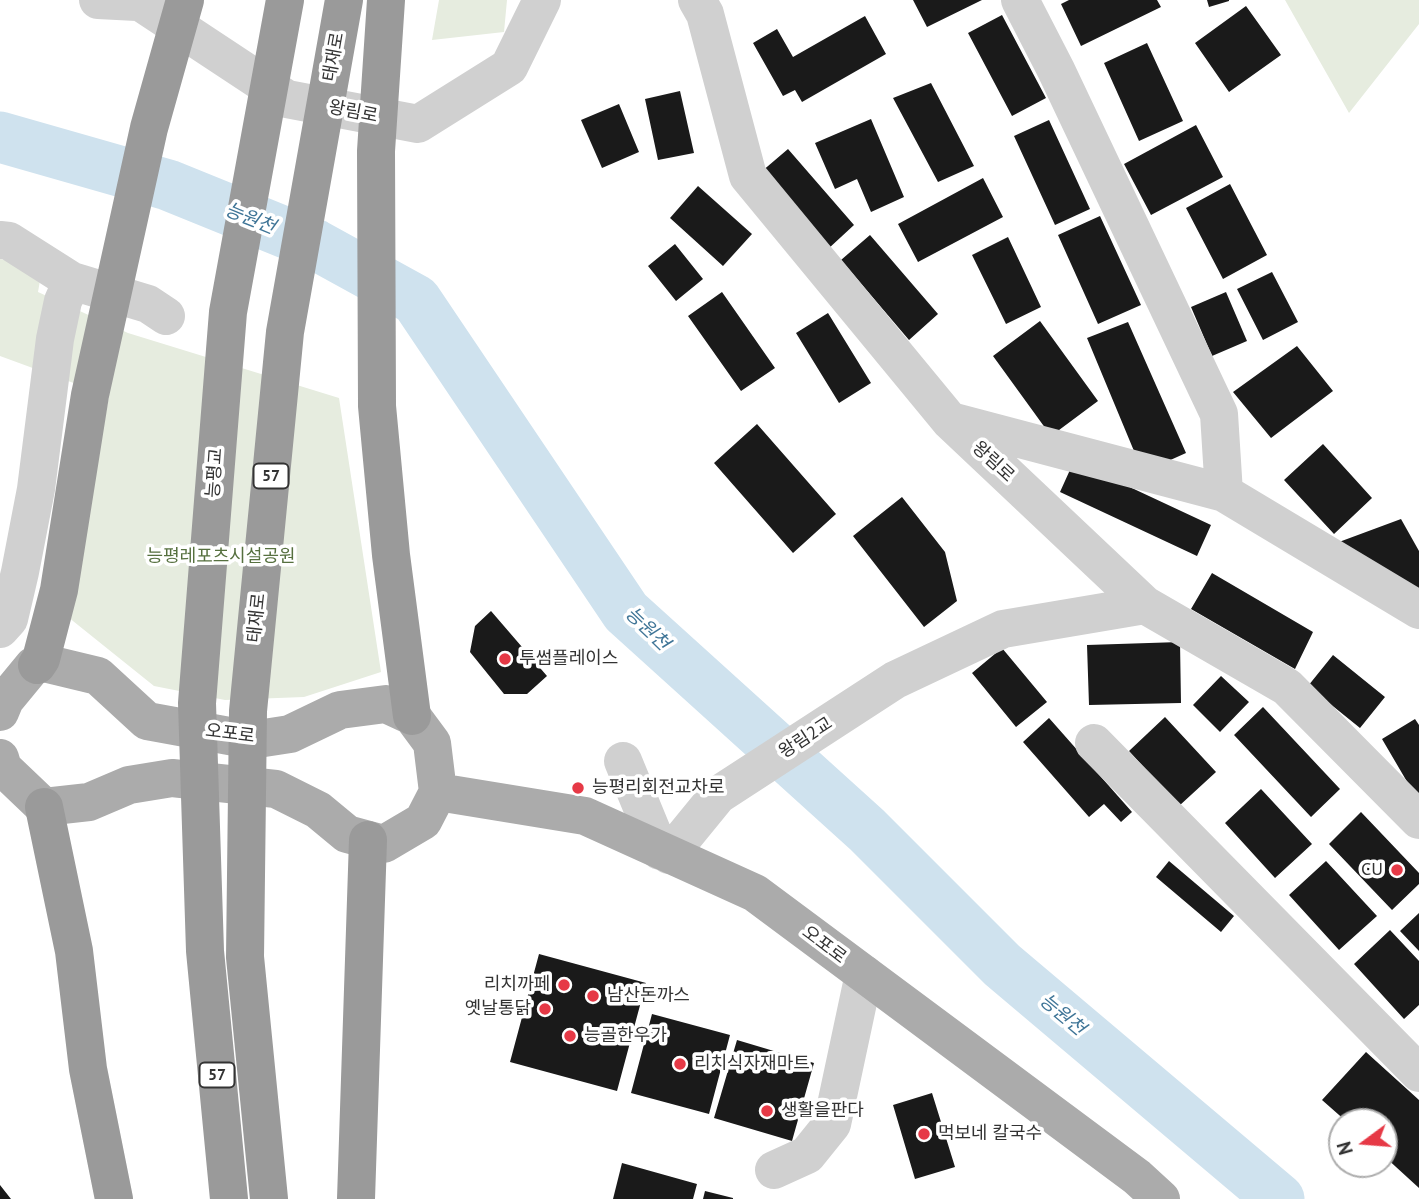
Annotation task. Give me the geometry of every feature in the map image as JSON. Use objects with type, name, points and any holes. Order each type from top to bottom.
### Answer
[{"type":"highway","points":[[37,665],[41,659],[58,590],[90,396],[149,128],[185,0]]},
{"type":"highway","name":"능평교","points":[[229,1199],[205,951],[197,703],[228,312],[285,0]]},
{"type":"highway","name":"태재로","points":[[269,1199],[245,957],[248,711],[285,332],[345,0]]},
{"type":"highway","points":[[386,0],[376,151],[377,406],[391,555],[412,716]]},
{"type":"highway","points":[[44,807],[74,951],[88,1069],[114,1199]]},
{"type":"highway","points":[[356,1199],[368,840]]},
{"type":"main road","name":"오포로","points":[[37,665],[44,663],[98,676],[147,722],[251,740],[290,734],[340,710],[386,704],[412,716]]},
{"type":"main road","points":[[0,712],[5,699],[33,666],[37,665]]},
{"type":"main road","points":[[0,758],[3,768],[44,807],[89,802],[129,785],[172,778],[185,779],[276,789],[318,810],[347,834],[384,844],[424,821],[438,792],[432,743],[412,716]]},
{"type":"main road","name":"오포로","points":[[438,792],[585,816],[755,893],[1137,1177],[1161,1199]]},
{"type":"street","points":[[98,0],[137,1]]},
{"type":"street","name":"왕림로","points":[[137,1],[287,99],[418,124],[509,67],[542,0]]},
{"type":"street","name":"왕림로","points":[[697,0],[705,14],[748,176],[950,421],[1144,605],[1287,687],[1419,820]]},
{"type":"street","points":[[1020,0],[1056,70],[1219,414],[1224,493]]},
{"type":"street","points":[[0,240],[9,241],[72,281],[148,304],[166,316]]},
{"type":"street","points":[[0,629],[9,619],[20,572],[36,489],[55,339],[63,301],[72,281]]},
{"type":"street","points":[[950,421],[1224,493],[1419,610]]},
{"type":"street","name":"왕림2교","points":[[664,853],[718,795],[895,680],[1003,628],[1144,605]]},
{"type":"street","points":[[1094,743],[1419,1073]]},
{"type":"street","points":[[623,761],[664,853]]},
{"type":"street","points":[[774,1170],[807,1155],[832,1124],[864,974]]},
{"type":"green space","points":[[439,0],[507,0],[504,32],[432,40]]},
{"type":"green space","points":[[1285,0],[1419,0],[1419,24],[1349,113]]},
{"type":"green space","name":"능평레포츠시설공원","points":[[0,259],[42,269],[38,292],[128,333],[339,398],[381,672],[304,697],[225,700],[154,686],[68,617],[109,396],[0,356]]},
{"type":"building","points":[[913,0],[982,0],[927,27]]},
{"type":"building","points":[[1069,0],[1157,0],[1161,7],[1081,46],[1061,4]]},
{"type":"building","points":[[1207,0],[1229,0],[1229,1],[1209,7]]},
{"type":"building","points":[[1246,6],[1281,55],[1229,92],[1195,43]]},
{"type":"building","points":[[1002,15],[1046,98],[1012,116],[968,33]]},
{"type":"building","points":[[865,16],[886,54],[802,102],[795,90],[783,96],[753,43],[777,29],[793,57]]},
{"type":"building","points":[[1147,43],[1183,121],[1139,141],[1104,63]]},
{"type":"building","points":[[931,83],[974,166],[938,182],[893,98]]},
{"type":"building","points":[[680,91],[694,153],[658,160],[645,99]]},
{"type":"building","points":[[619,104],[639,152],[602,168],[581,120]]},
{"type":"building","points":[[871,119],[904,197],[871,212],[857,179],[835,189],[815,143]]},
{"type":"building","points":[[1049,120],[1090,209],[1055,225],[1014,136]]},
{"type":"building","points":[[1196,125],[1223,177],[1151,215],[1124,164]]},
{"type":"building","points":[[788,149],[854,225],[828,249],[761,172]]},
{"type":"building","points":[[983,178],[1003,217],[918,262],[898,224]]},
{"type":"building","points":[[1230,184],[1267,255],[1223,279],[1186,208]]},
{"type":"building","points":[[698,186],[752,234],[723,266],[670,218]]},
{"type":"building","points":[[1100,216],[1141,305],[1098,324],[1058,235]]},
{"type":"building","points":[[870,235],[938,314],[909,340],[841,260]]},
{"type":"building","points":[[1008,237],[1041,307],[1006,324],[972,255]]},
{"type":"building","points":[[675,244],[703,279],[676,301],[648,266]]},
{"type":"building","points":[[1272,272],[1298,322],[1263,340],[1237,289]]},
{"type":"building","points":[[722,292],[775,368],[741,391],[688,316]]},
{"type":"building","points":[[1226,292],[1247,341],[1212,356],[1191,307]]},
{"type":"building","points":[[828,313],[871,383],[839,403],[796,333]]},
{"type":"building","points":[[1040,321],[1098,401],[1051,436],[993,356]]},
{"type":"building","points":[[1128,322],[1186,453],[1157,466],[1134,451],[1087,338]]},
{"type":"building","points":[[1297,346],[1333,391],[1271,438],[1233,392]]},
{"type":"building","points":[[757,424],[836,514],[793,553],[714,463]]},
{"type":"building","points":[[1323,444],[1372,498],[1334,534],[1284,480]]},
{"type":"building","points":[[1074,461],[1211,525],[1197,556],[1060,492]]},
{"type":"building","points":[[902,497],[945,552],[957,601],[924,627],[853,536]]},
{"type":"building","points":[[1401,519],[1419,551],[1419,596],[1339,542]]},
{"type":"building","points":[[1212,573],[1313,632],[1295,669],[1191,609]]},
{"type":"building","points":[[491,611],[547,676],[527,694],[504,694],[470,652],[475,626]]},
{"type":"building","points":[[1180,642],[1181,703],[1089,705],[1087,645]]},
{"type":"building","points":[[1002,648],[1047,702],[1016,727],[972,673]]},
{"type":"building","points":[[1333,655],[1385,697],[1360,728],[1308,686]]},
{"type":"building","points":[[1221,676],[1249,702],[1220,732],[1193,705]]},
{"type":"building","points":[[1263,707],[1340,789],[1311,817],[1234,735]]},
{"type":"building","points":[[1165,717],[1216,772],[1179,806],[1129,751]]},
{"type":"building","points":[[1049,718],[1132,812],[1121,822],[1104,804],[1089,817],[1023,742]]},
{"type":"building","points":[[1415,719],[1419,725],[1419,795],[1416,797],[1382,739]]},
{"type":"building","points":[[1261,789],[1312,844],[1275,878],[1225,823]]},
{"type":"building","points":[[1361,812],[1419,873],[1419,884],[1392,910],[1329,844]]},
{"type":"building","points":[[1169,861],[1234,916],[1221,932],[1156,877]]},
{"type":"building","points":[[1326,861],[1377,916],[1339,950],[1289,895]]},
{"type":"building","points":[[1419,913],[1419,951],[1400,931]]},
{"type":"building","points":[[1390,930],[1419,961],[1419,1005],[1404,1019],[1354,964]]},
{"type":"building","points":[[539,954],[646,983],[617,1091],[510,1062]]},
{"type":"building","name":"리치식자재마트","points":[[652,1014],[730,1035],[709,1114],[631,1093]]},
{"type":"building","points":[[737,1040],[814,1063],[792,1141],[714,1118]]},
{"type":"building","points":[[1366,1052],[1419,1100],[1419,1188],[1398,1169],[1398,1108],[1331,1108],[1322,1100]]},
{"type":"building","points":[[932,1093],[955,1167],[915,1179],[893,1105]]},
{"type":"building","points":[[622,1163],[697,1184],[693,1199],[613,1199]]},
{"type":"building","points":[[0,1185],[11,1199],[0,1199]]},
{"type":"building","points":[[705,1191],[733,1198],[733,1199],[703,1199]]},
{"type":"waterway","name":"능원천","points":[[0,137],[168,185],[316,245],[416,300],[626,612],[867,830],[1002,965],[1279,1199]]},
{"type":"place","name":"투썸플레이스","points":[[505,659]]},
{"type":"place","name":"능평리회전교차로","points":[[578,788]]},
{"type":"place","name":"CU","points":[[1397,870]]},
{"type":"place","name":"리치까페","points":[[564,985]]},
{"type":"place","name":"남산돈까스","points":[[593,996]]},
{"type":"place","name":"옛날통닭","points":[[545,1009]]},
{"type":"place","name":"능골한우가","points":[[570,1036]]},
{"type":"place","name":"리치식자재마트","points":[[680,1064]]},
{"type":"place","name":"생활을판다","points":[[767,1111]]},
{"type":"place","name":"먹보네 칼국수","points":[[924,1134]]}]
